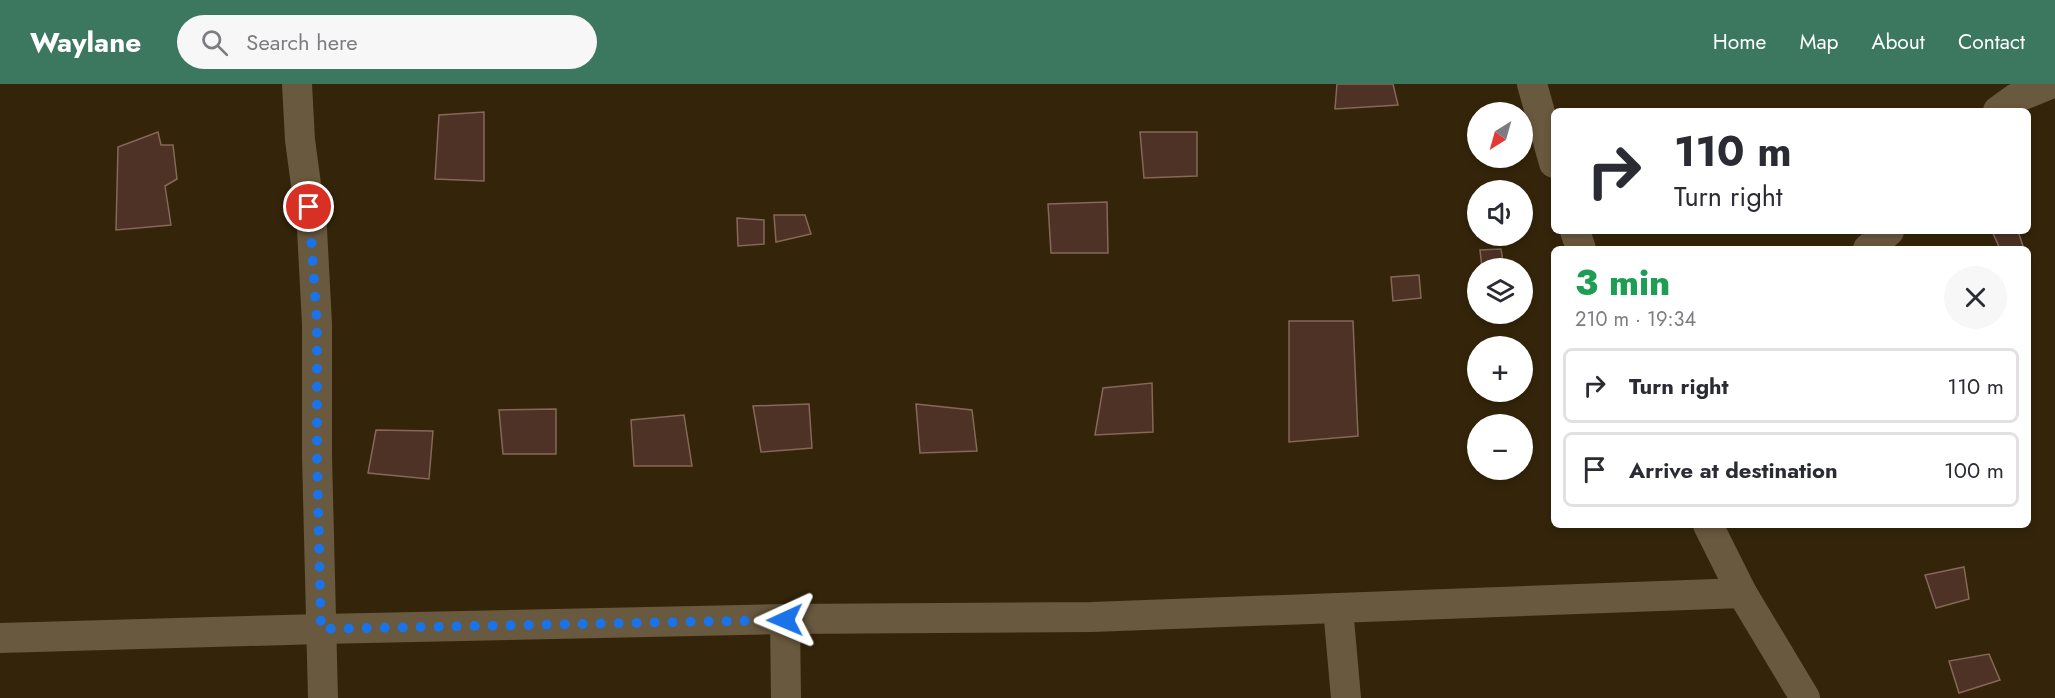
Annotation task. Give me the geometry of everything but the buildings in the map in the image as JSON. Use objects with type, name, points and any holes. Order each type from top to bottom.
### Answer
[{"type":"street","points":[[297,84],[300,140],[312,229],[317,324],[317,456],[323,698]]},
{"type":"street","points":[[1532,84],[1551,152]]},
{"type":"street","points":[[2002,108],[2016,98],[2050,84]]},
{"type":"street","points":[[1871,246],[1885,234]]},
{"type":"street","points":[[1710,528],[1742,593],[1804,698]]},
{"type":"street","points":[[0,638],[785,620],[1092,617],[1742,593]]},
{"type":"street","points":[[1338,608],[1346,698]]},
{"type":"street","points":[[785,620],[786,698]]},
{"type":"route","points":[[309,207],[317,324],[321,629],[785,620]]}]
